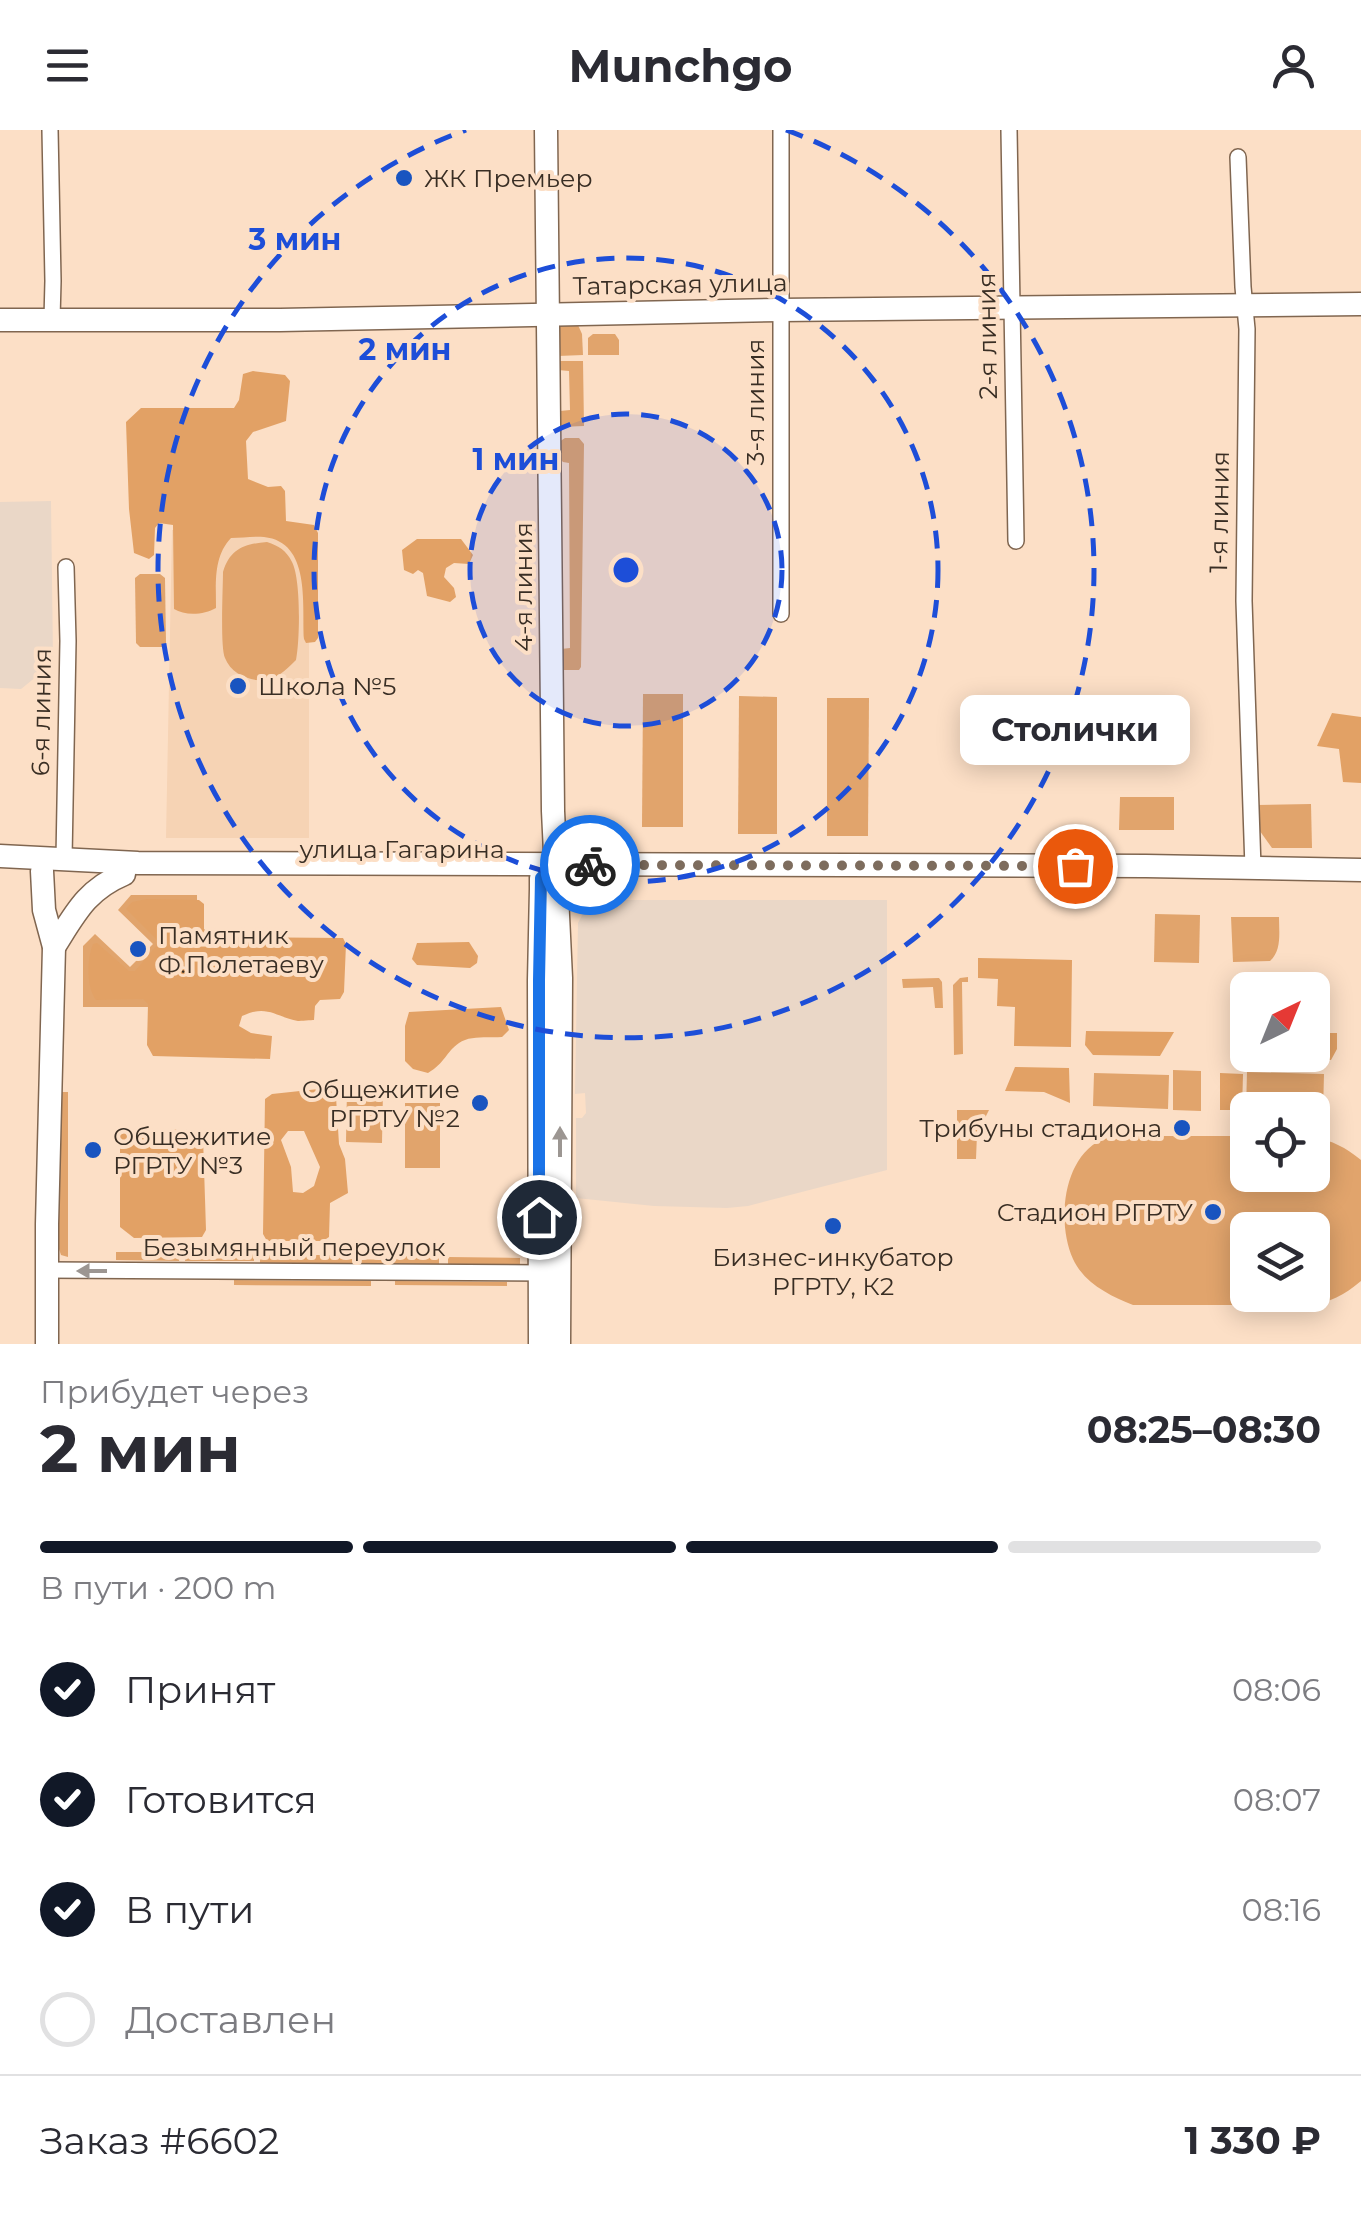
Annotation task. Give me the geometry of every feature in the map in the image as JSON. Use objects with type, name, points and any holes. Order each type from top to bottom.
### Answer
[{"type":"street","points":[[50,130],[52,319]]},
{"type":"street","name":"4-я линия","points":[[546,130],[551,873],[539,980],[550,1273]]},
{"type":"street","name":"3-я линия","points":[[781,130],[781,614]]},
{"type":"street","name":"2-я линия","points":[[1010,130],[1016,541]]},
{"type":"street","name":"1-я линия","points":[[1238,157],[1247,329],[1244,601],[1254,868]]},
{"type":"street","name":"Татарская улица","points":[[0,320],[280,320],[1361,304]]},
{"type":"street","name":"6-я линия","points":[[64,858],[66,568]]},
{"type":"street","points":[[47,1344],[54,948],[44,910],[42,871],[64,858]]},
{"type":"street","name":"улица Гагарина","points":[[3,861],[64,858],[551,873]]},
{"type":"street","name":"улица Гагарина","points":[[3,861],[42,871],[124,874],[1361,870]]},
{"type":"street","name":"улица Гагарина","points":[[924,871],[1361,884]]},
{"type":"street","points":[[54,948],[80,904],[124,874]]},
{"type":"street","name":"Безымянный переулок","points":[[47,1270],[550,1273]]},
{"type":"street","points":[[540,1344],[550,1273]]},
{"type":"street","points":[[550,1273],[559,1344]]},
{"type":"shaded area","points":[[569,322],[578,325],[582,334],[583,355],[558,356],[557,335],[560,326]]},
{"type":"shaded area","points":[[593,334],[615,334],[619,355],[588,355],[588,338]]},
{"type":"shaded area","points":[[558,361],[583,361],[584,426],[560,427],[560,411],[570,410],[569,371],[558,370]]},
{"type":"shaded area","points":[[253,371],[285,375],[290,381],[286,421],[253,432],[246,441],[248,479],[268,487],[281,486],[285,491],[286,521],[314,525],[318,533],[315,642],[306,643],[304,639],[303,593],[297,562],[279,541],[264,537],[231,538],[218,562],[216,608],[195,614],[174,609],[173,525],[159,523],[155,528],[154,555],[149,559],[134,553],[126,422],[141,408],[234,408],[243,374]]},
{"type":"shaded area","points":[[579,438],[584,444],[579,670],[561,670],[561,649],[570,648],[569,463],[559,458],[559,442]]},
{"type":"shaded area","points":[[51,501],[53,658],[21,689],[0,688],[0,502]]},
{"type":"shaded area","name":"Школа №5","points":[[172,530],[309,535],[309,838],[166,838]]},
{"type":"shaded area","points":[[417,539],[461,539],[473,555],[469,564],[454,563],[446,568],[444,577],[456,597],[450,602],[427,596],[423,573],[404,570],[402,550]]},
{"type":"shaded area","points":[[267,542],[285,551],[295,570],[298,639],[292,664],[273,678],[256,680],[230,667],[223,652],[223,572],[239,549]]},
{"type":"shaded area","points":[[140,574],[160,574],[165,578],[166,643],[162,647],[140,647],[136,643],[135,578]]},
{"type":"shaded area","points":[[643,694],[683,694],[683,827],[642,827]]},
{"type":"shaded area","points":[[739,696],[777,697],[777,834],[738,834]]},
{"type":"shaded area","points":[[827,698],[869,698],[868,836],[827,836]]},
{"type":"shaded area","points":[[1332,713],[1361,717],[1361,783],[1343,782],[1339,749],[1317,746]]},
{"type":"shaded area","points":[[1120,797],[1174,797],[1174,830],[1119,830]]},
{"type":"shaded area","points":[[1311,804],[1312,848],[1272,848],[1257,827],[1257,805]]},
{"type":"shaded area","points":[[131,895],[197,895],[197,1007],[83,1007],[83,946],[95,934],[130,967],[153,944],[118,910]]},
{"type":"shaded area","points":[[199,900],[204,904],[204,929],[214,937],[343,938],[344,992],[340,999],[320,1000],[315,1006],[314,1020],[298,1021],[265,1011],[242,1016],[239,1026],[251,1033],[272,1036],[270,1059],[153,1056],[147,1045],[148,1004],[143,999],[96,1000],[88,973],[93,944],[97,943],[129,971],[135,971],[157,945],[158,941],[126,909],[132,902]]},
{"type":"shaded area","points":[[602,900],[887,900],[887,1170],[727,1208],[576,1198],[576,1118],[586,1113],[585,1093],[575,1094],[578,923],[586,908]]},
{"type":"shaded area","points":[[1155,914],[1200,915],[1199,963],[1154,962]]},
{"type":"shaded area","points":[[1231,917],[1279,917],[1278,946],[1270,961],[1233,962]]},
{"type":"shaded area","points":[[469,942],[478,956],[477,963],[470,968],[417,965],[412,959],[417,943]]},
{"type":"shaded area","points":[[978,958],[1072,960],[1071,1047],[1014,1046],[1015,1007],[997,1006],[998,979],[978,978]]},
{"type":"shaded area","points":[[968,977],[968,982],[962,982],[963,1054],[954,1055],[953,985]]},
{"type":"shaded area","points":[[939,978],[943,1008],[935,1008],[933,987],[903,988],[902,979]]},
{"type":"shaded area","points":[[501,1007],[509,1030],[502,1037],[463,1040],[428,1073],[413,1069],[405,1061],[409,1012]]},
{"type":"shaded area","points":[[1086,1031],[1174,1032],[1160,1056],[1093,1055],[1085,1045]]},
{"type":"shaded area","points":[[1330,1033],[1337,1033],[1337,1049],[1331,1060]]},
{"type":"shaded area","points":[[1015,1067],[1069,1068],[1070,1103],[1044,1092],[1005,1091]]},
{"type":"shaded area","points":[[1173,1070],[1201,1071],[1201,1111],[1173,1110]]},
{"type":"shaded area","points":[[1247,1072],[1324,1074],[1324,1092],[1246,1092]]},
{"type":"shaded area","points":[[1094,1073],[1169,1075],[1168,1109],[1093,1106]]},
{"type":"shaded area","points":[[1220,1073],[1243,1074],[1242,1092],[1230,1092],[1230,1110],[1220,1110]]},
{"type":"shaded area","points":[[328,1088],[336,1097],[348,1193],[330,1203],[329,1237],[323,1241],[267,1241],[263,1234],[265,1099],[272,1094]],"holes":[[[288,1131],[304,1131],[320,1167],[314,1186],[303,1193],[293,1192],[291,1167],[281,1140]]]},
{"type":"shaded area","points":[[347,1088],[383,1089],[382,1143],[346,1142]]},
{"type":"shaded area","points":[[59,1092],[68,1092],[68,1257],[61,1255],[59,1249]]},
{"type":"shaded area","points":[[405,1103],[440,1103],[440,1168],[405,1168]]},
{"type":"shaded area","points":[[957,1110],[989,1110],[977,1134],[976,1159],[957,1159]]},
{"type":"shaded area","points":[[132,1129],[195,1130],[203,1137],[206,1230],[202,1237],[134,1238],[120,1227],[120,1135]]},
{"type":"shaded area","name":"Стадион РГРТУ","points":[[1114,1136],[1230,1136],[1230,1192],[1330,1192],[1330,1142],[1344,1148],[1361,1160],[1361,1281],[1330,1300],[1330,1212],[1230,1212],[1230,1305],[1133,1305],[1107,1293],[1078,1267],[1065,1228],[1071,1177],[1088,1149]]},
{"type":"shaded area","points":[[116,1252],[180,1252],[179,1261],[116,1260]]},
{"type":"shaded area","points":[[186,1253],[254,1253],[254,1261],[185,1261]]},
{"type":"shaded area","points":[[260,1255],[348,1255],[348,1259],[392,1260],[392,1256],[439,1256],[439,1264],[260,1263]]},
{"type":"shaded area","points":[[448,1257],[520,1258],[520,1265],[448,1265]]},
{"type":"shaded area","points":[[234,1280],[371,1281],[371,1286],[234,1285]]},
{"type":"shaded area","points":[[395,1281],[507,1282],[507,1286],[395,1285]]},
{"type":"way so far","points":[[590,865],[1075,866]]},
{"type":"place","name":"ЖК Премьер","points":[[404,178]]},
{"type":"place","name":"Школа №5","points":[[238,686]]},
{"type":"place","name":"Столички","points":[[1075,866]]},
{"type":"place","name":"Памятник Ф.Полетаеву","points":[[138,949]]},
{"type":"place","name":"Общежитие РГРТУ №2","points":[[480,1103]]},
{"type":"place","name":"Трибуны стадиона","points":[[1182,1128]]},
{"type":"place","name":"Общежитие РГРТУ №3","points":[[93,1150]]},
{"type":"place","name":"Стадион РГРТУ","points":[[1213,1212]]},
{"type":"place","name":"Бизнес-инкубатор РГРТУ, К2","points":[[833,1226]]},
{"type":"route","points":[[539,1217],[541,878],[554,864],[590,865]]}]
